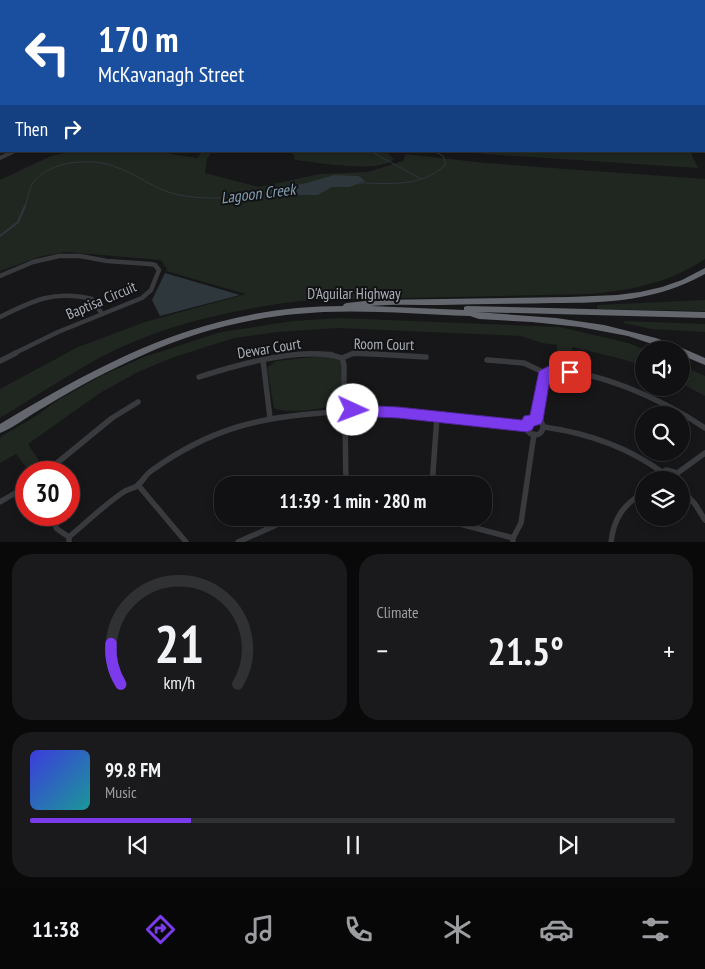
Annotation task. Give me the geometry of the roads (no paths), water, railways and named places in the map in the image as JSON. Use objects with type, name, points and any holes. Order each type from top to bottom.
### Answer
[{"type":"highway","points":[[347,306],[618,298],[664,289],[690,279],[705,270]]},
{"type":"highway","name":"D'Aguilar Highway","points":[[26,413],[76,379],[114,358],[171,335],[209,323],[254,313],[294,308],[347,306],[705,317]]},
{"type":"highway","name":"D'Aguilar Highway","points":[[0,429],[80,380],[135,353],[172,338],[226,323],[273,314],[328,310],[470,313],[479,316],[554,319],[592,324],[632,333],[653,341]]},
{"type":"highway","points":[[470,313],[705,317]]},
{"type":"highway","name":"D'Aguilar Highway","points":[[690,355],[705,362]]},
{"type":"street","points":[[0,158],[14,152]]},
{"type":"street","name":"Baptisa Circuit","points":[[0,276],[33,262],[59,256],[80,256],[107,261],[150,264],[158,267],[159,272],[146,296],[53,334],[0,362]]},
{"type":"street","points":[[0,316],[42,297],[56,294],[92,299],[102,314]]},
{"type":"street","name":"Dewar Court","points":[[199,377],[233,366],[263,360],[325,353],[336,354],[342,358]]},
{"type":"street","name":"Room Court","points":[[342,358],[354,354],[426,358]]},
{"type":"street","points":[[342,358],[344,365],[344,404]]},
{"type":"street","points":[[263,360],[270,418]]},
{"type":"street","points":[[487,360],[524,363],[545,373],[556,370],[570,372],[634,390],[668,405],[705,428]]},
{"type":"street","points":[[536,420],[542,378],[545,373]]},
{"type":"street","points":[[59,461],[112,418],[138,402]]},
{"type":"street","points":[[336,412],[338,407],[344,404],[350,405],[353,410]]},
{"type":"street","points":[[353,410],[398,412],[527,426]]},
{"type":"street","points":[[56,526],[69,539],[125,491],[138,485],[149,472],[188,446],[234,427],[270,418],[336,412],[345,418],[352,415],[353,410]]},
{"type":"street","points":[[433,476],[437,417]]},
{"type":"street","points":[[345,418],[346,476]]},
{"type":"street","points":[[527,426],[529,421],[536,420],[542,423],[544,428]]},
{"type":"street","points":[[527,426],[529,431],[534,434],[542,433],[544,428]]},
{"type":"street","points":[[544,428],[575,433],[611,444],[646,460],[661,471]]},
{"type":"street","points":[[465,526],[513,540],[521,524],[534,434]]},
{"type":"street","points":[[685,471],[705,453]]},
{"type":"street","points":[[138,485],[186,542]]},
{"type":"street","points":[[0,502],[15,494]]},
{"type":"street","points":[[611,542],[612,530],[618,513],[635,497]]},
{"type":"street","points":[[690,499],[705,520]]},
{"type":"street","points":[[238,542],[272,526]]},
{"type":"waterway","points":[[372,152],[421,179]]},
{"type":"waterway","name":"Lagoon Creek","points":[[359,183],[405,183],[427,177],[437,172],[446,164],[443,156],[436,152]]},
{"type":"waterway","name":"Lagoon Creek","points":[[25,207],[32,185],[43,173],[62,165],[83,162],[113,166],[170,193],[190,197],[236,197],[270,193]]},
{"type":"waterway","name":"Lagoon Creek","points":[[0,236],[18,222],[25,206]]}]
